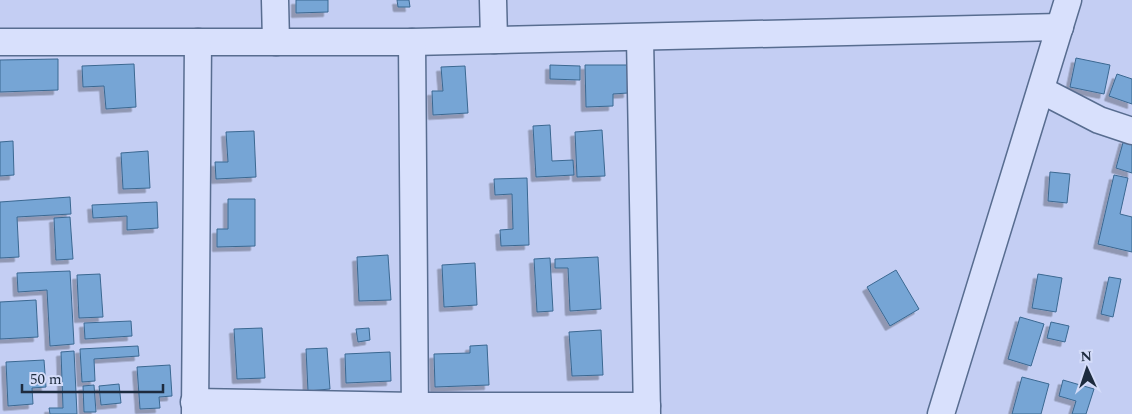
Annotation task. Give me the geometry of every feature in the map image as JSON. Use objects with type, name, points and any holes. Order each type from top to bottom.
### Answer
[{"type":"street","points":[[275,0],[276,42]]},
{"type":"street","points":[[493,0],[494,40]]},
{"type":"street","points":[[941,414],[1068,0]]},
{"type":"street","points":[[0,42],[412,42],[1060,28]]},
{"type":"street","points":[[198,42],[194,408],[647,410],[640,38]]},
{"type":"street","points":[[412,42],[415,410]]},
{"type":"street","points":[[1041,90],[1099,120],[1132,131]]},
{"type":"building","points":[[296,0],[328,0],[328,12],[296,13]]},
{"type":"building","points":[[397,0],[409,0],[410,7],[398,7]]},
{"type":"building","points":[[1076,58],[1110,65],[1104,94],[1070,87]]},
{"type":"building","points":[[58,59],[58,90],[0,92],[0,60]]},
{"type":"building","points":[[134,64],[136,107],[106,109],[104,86],[83,87],[82,66]]},
{"type":"building","points":[[550,65],[580,66],[580,80],[550,79]]},
{"type":"building","points":[[585,65],[627,65],[628,93],[613,94],[613,106],[586,107]]},
{"type":"building","points":[[465,66],[468,113],[433,115],[432,91],[443,91],[441,67]]},
{"type":"building","points":[[1117,74],[1132,79],[1132,104],[1109,96]]},
{"type":"building","points":[[550,125],[552,161],[573,160],[574,175],[536,177],[533,126]]},
{"type":"building","points":[[602,130],[605,176],[577,177],[575,132]]},
{"type":"building","points":[[254,131],[256,177],[216,179],[215,162],[228,162],[226,132]]},
{"type":"building","points":[[1124,139],[1132,142],[1132,173],[1116,168]]},
{"type":"building","points":[[13,141],[14,175],[0,176],[0,142]]},
{"type":"building","points":[[148,151],[150,188],[123,189],[121,153]]},
{"type":"building","points":[[1050,172],[1070,174],[1067,203],[1048,201]]},
{"type":"building","points":[[1114,175],[1128,178],[1120,214],[1132,217],[1132,252],[1098,244]]},
{"type":"building","points":[[527,178],[529,245],[501,246],[500,230],[513,229],[512,194],[495,195],[494,179]]},
{"type":"building","points":[[70,197],[71,214],[17,217],[19,257],[0,258],[0,202]]},
{"type":"building","points":[[228,199],[255,199],[255,246],[217,247],[217,229],[228,229]]},
{"type":"building","points":[[157,202],[158,228],[127,230],[127,216],[93,218],[92,205]]},
{"type":"building","points":[[70,217],[73,259],[56,260],[54,218]]},
{"type":"building","points":[[388,255],[391,300],[359,301],[357,257]]},
{"type":"building","points":[[598,257],[601,309],[570,311],[568,268],[555,268],[555,259]]},
{"type":"building","points":[[550,258],[553,311],[537,312],[534,259]]},
{"type":"building","points":[[475,263],[477,305],[444,307],[442,265]]},
{"type":"building","points":[[896,270],[919,309],[890,326],[867,287]]},
{"type":"building","points":[[70,271],[74,344],[50,346],[47,290],[18,292],[17,273]]},
{"type":"building","points":[[100,274],[103,317],[79,318],[77,275]]},
{"type":"building","points":[[1038,274],[1062,278],[1056,312],[1032,308]]},
{"type":"building","points":[[1109,277],[1121,279],[1113,317],[1101,314]]},
{"type":"building","points":[[36,300],[38,337],[0,339],[0,302]]},
{"type":"building","points":[[1020,317],[1044,324],[1031,366],[1008,359]]},
{"type":"building","points":[[131,321],[132,336],[85,339],[84,323]]},
{"type":"building","points":[[1051,322],[1069,326],[1065,342],[1047,338]]},
{"type":"building","points":[[262,328],[265,378],[237,379],[234,329]]},
{"type":"building","points":[[369,328],[370,340],[358,342],[356,329]]},
{"type":"building","points":[[601,330],[603,375],[572,376],[569,332]]},
{"type":"building","points":[[487,345],[489,385],[435,387],[434,354],[470,353],[470,346]]},
{"type":"building","points":[[138,346],[139,356],[94,359],[95,381],[82,382],[80,349]]},
{"type":"building","points":[[327,348],[330,389],[308,391],[306,349]]},
{"type":"building","points":[[74,351],[77,414],[50,414],[49,408],[63,408],[61,352]]},
{"type":"building","points":[[390,352],[391,381],[346,383],[345,354]]},
{"type":"building","points":[[44,360],[46,387],[32,388],[33,404],[8,406],[6,362]]},
{"type":"building","points":[[170,365],[172,396],[159,397],[160,408],[140,409],[137,367]]},
{"type":"building","points":[[1022,377],[1049,384],[1041,414],[1012,414]]},
{"type":"building","points":[[1063,380],[1094,389],[1086,414],[1072,414],[1076,401],[1059,396]]},
{"type":"building","points":[[119,384],[121,403],[101,405],[99,386]]},
{"type":"building","points":[[94,385],[96,412],[84,412],[83,386]]}]
